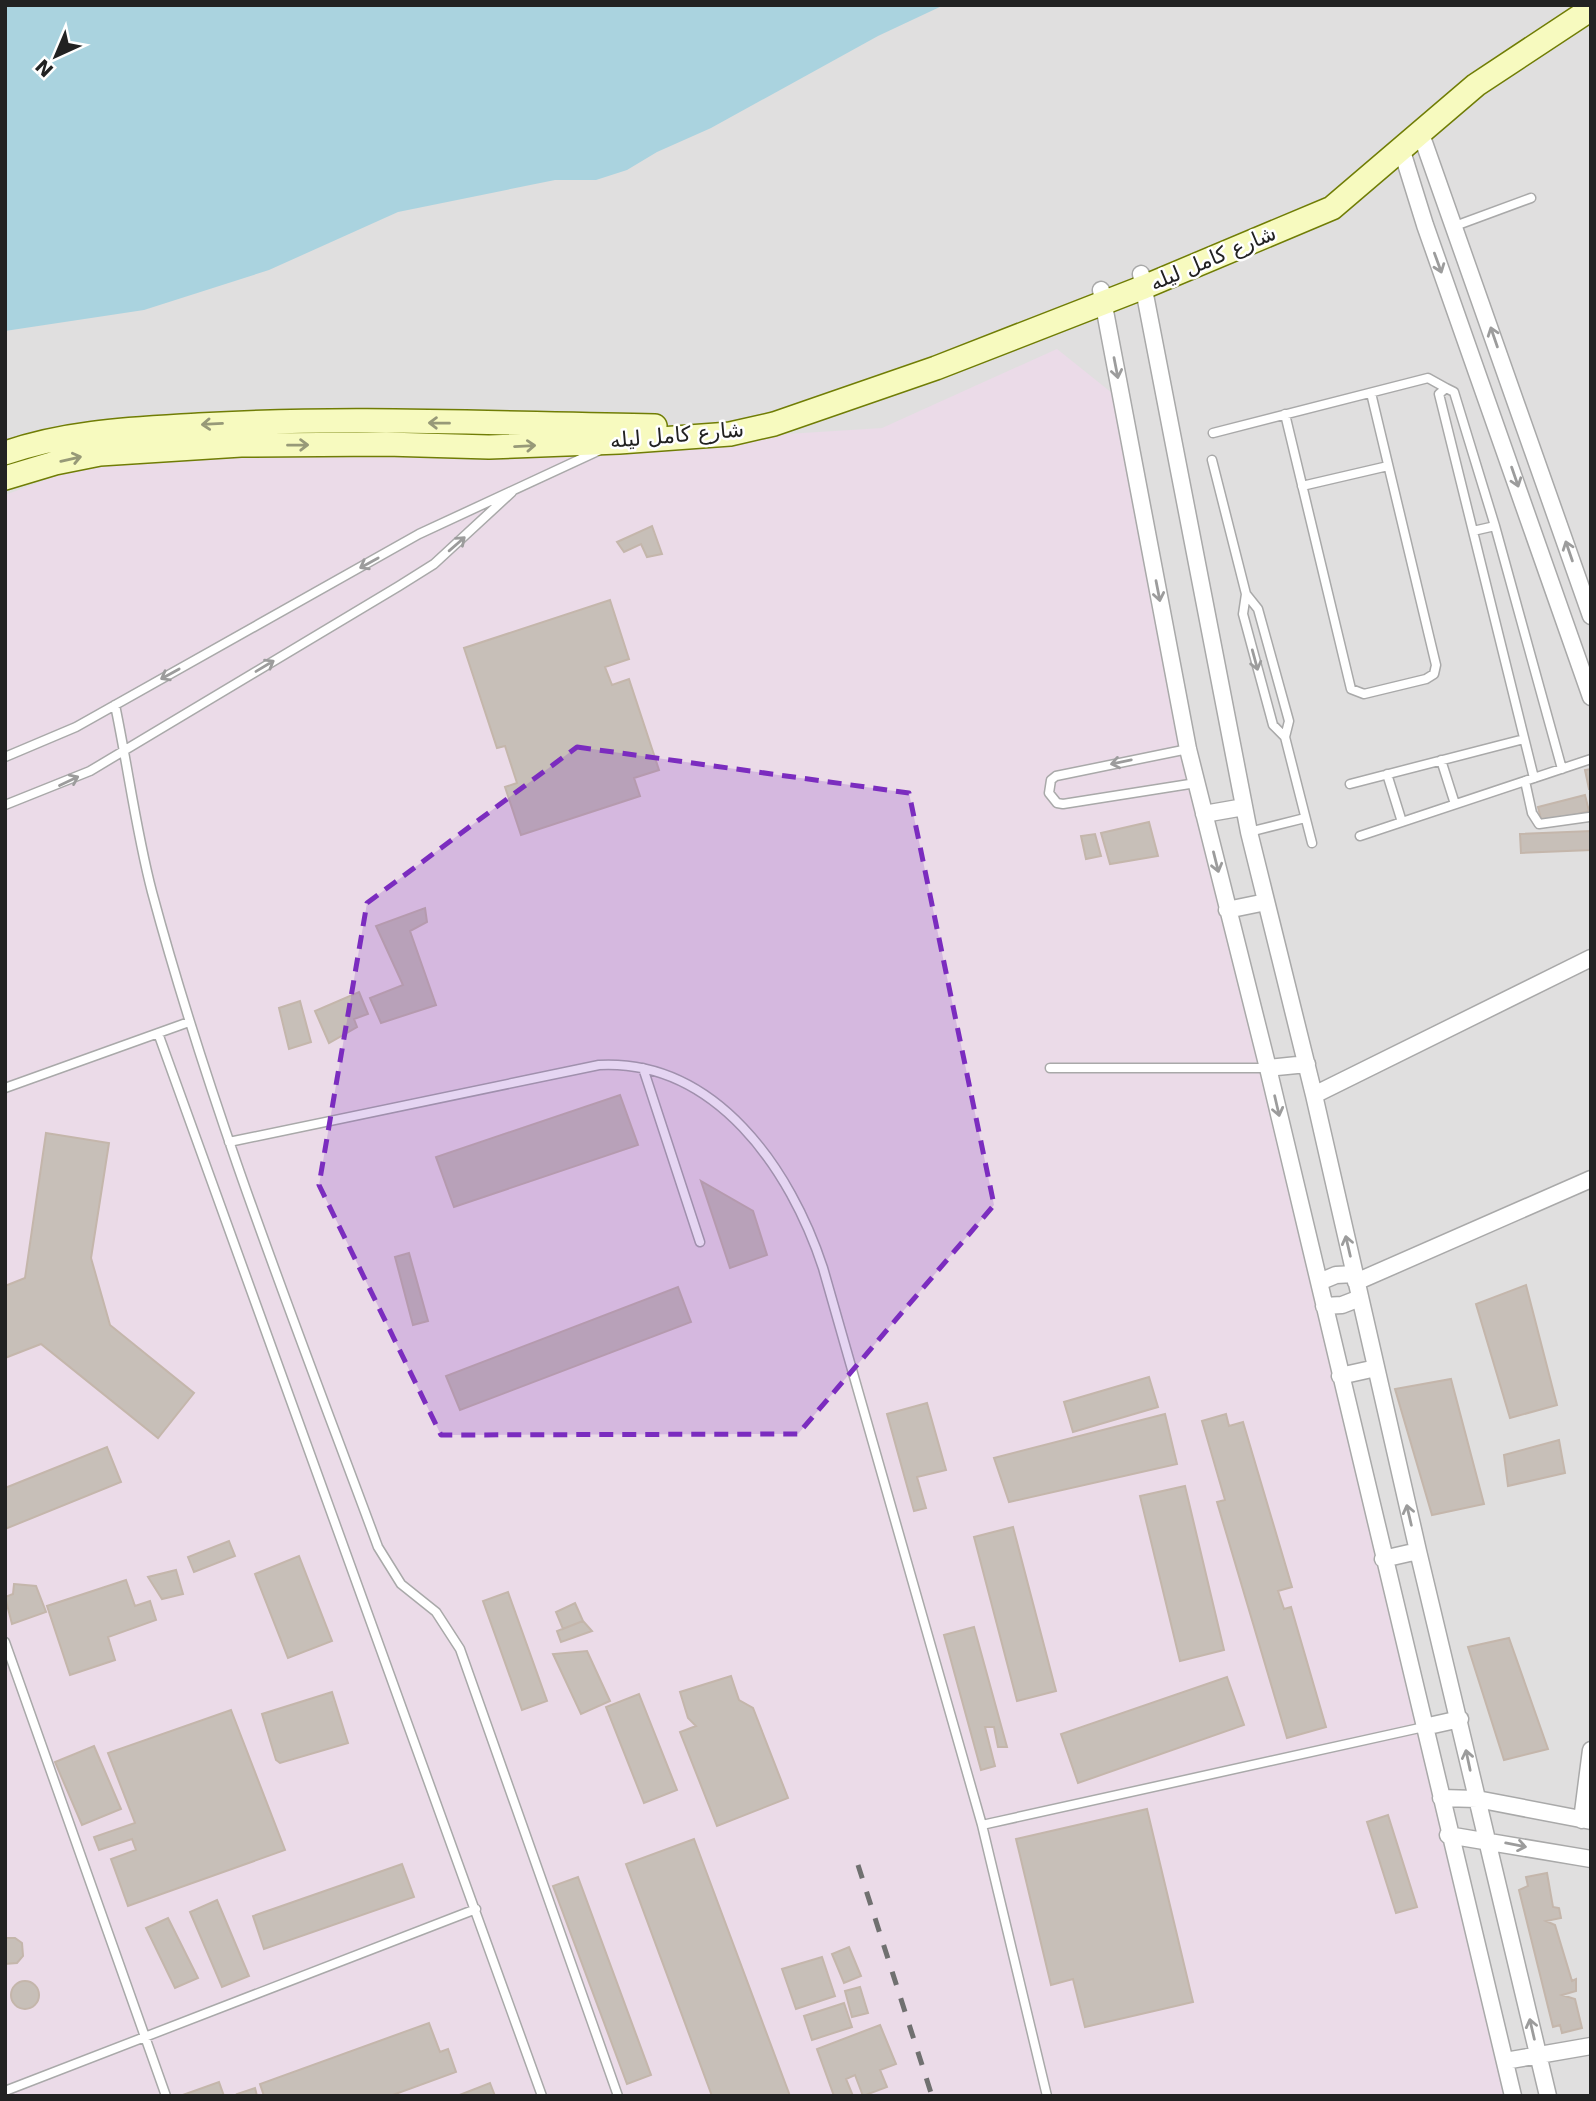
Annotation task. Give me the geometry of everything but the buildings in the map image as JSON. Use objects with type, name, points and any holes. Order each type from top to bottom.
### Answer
[{"type":"street","name":"شارع كامل ليله","points":[[5,453],[76,434],[252,422],[661,426],[753,415],[1142,281],[1332,208],[1402,151],[1476,85],[1591,9]]},
{"type":"street","points":[[1421,134],[1591,616]]},
{"type":"street","points":[[1402,151],[1424,225],[1591,697]]},
{"type":"street","points":[[1424,225],[1453,221]]},
{"type":"street","points":[[1142,281],[1249,832],[1307,1064],[1418,1551],[1548,2096]]},
{"type":"street","name":"شارع كامل ليله","points":[[5,478],[78,457],[203,448],[386,444],[489,447],[730,434],[774,424],[936,368],[1102,295]]},
{"type":"street","points":[[1102,295],[1188,750],[1268,1068],[1448,1835],[1513,2096]]},
{"type":"street","points":[[619,442],[661,426]]},
{"type":"street","points":[[1204,814],[1244,807]]},
{"type":"street","points":[[1227,909],[1266,902]]},
{"type":"street","points":[[1314,1095],[1591,958]]},
{"type":"street","points":[[1268,1068],[1307,1064]]},
{"type":"street","points":[[1324,1306],[1342,1305],[1357,1285],[1591,1179]]},
{"type":"street","points":[[1319,1282],[1336,1275],[1357,1285]]},
{"type":"street","points":[[1340,1376],[1376,1368]]},
{"type":"street","points":[[1383,1559],[1418,1551]]},
{"type":"street","points":[[1424,1727],[1460,1719]]},
{"type":"street","points":[[1441,1798],[1477,1799],[1586,1820],[1591,1751]]},
{"type":"street","points":[[1448,1835],[1591,1859]]},
{"type":"street","points":[[1505,2061],[1591,2046]]},
{"type":"lane","points":[[1453,221],[1531,198]]},
{"type":"lane","points":[[1213,433],[1429,378],[1454,392],[1495,526],[1562,769]]},
{"type":"lane","points":[[1446,388],[1440,394],[1524,739],[1532,813],[1539,824],[1589,817]]},
{"type":"lane","points":[[1285,414],[1351,689],[1364,694],[1426,679],[1434,674],[1436,664],[1371,393]]},
{"type":"lane","points":[[5,757],[59,735],[115,705],[419,534],[619,442]]},
{"type":"lane","points":[[1212,460],[1245,594],[1242,614],[1273,725],[1285,737]]},
{"type":"lane","points":[[1302,486],[1388,466]]},
{"type":"lane","points":[[5,806],[67,783],[434,564],[517,487]]},
{"type":"lane","points":[[1473,531],[1495,526]]},
{"type":"lane","points":[[1245,594],[1258,609],[1289,721],[1285,737],[1311,843]]},
{"type":"lane","points":[[115,705],[151,888],[189,1022],[229,1142],[379,1547],[401,1584],[436,1612],[460,1649],[618,2096]]},
{"type":"lane","points":[[1350,783],[1524,739]]},
{"type":"lane","points":[[1188,750],[1056,776],[1051,780],[1049,793],[1057,803],[1063,804],[1196,783]]},
{"type":"lane","points":[[1360,836],[1591,759]]},
{"type":"lane","points":[[1441,760],[1455,804]]},
{"type":"lane","points":[[1387,774],[1402,822]]},
{"type":"lane","points":[[1249,832],[1306,818]]},
{"type":"lane","points":[[5,1088],[189,1022]]},
{"type":"lane","points":[[158,1033],[542,2096]]},
{"type":"lane","points":[[229,1142],[599,1065],[643,1068],[685,1082],[725,1111],[779,1171],[812,1235],[982,1825],[1047,2096]]},
{"type":"lane","points":[[643,1068],[700,1242]]},
{"type":"lane","points":[[1050,1068],[1268,1068]]},
{"type":"lane","points":[[5,1643],[166,2096]]},
{"type":"lane","points":[[982,1825],[1424,1727]]},
{"type":"lane","points":[[5,2091],[476,1909]]},
{"type":"highlighted area","points":[[577,747],[909,793],[994,1205],[798,1434],[441,1435],[319,1185],[367,903]]},
{"type":"shaded area","points":[[5,5],[1591,5],[1591,2096],[5,2096]]},
{"type":"shaded area","points":[[1057,349],[1112,393],[1131,458],[1506,2096],[5,2096],[5,495],[112,455],[644,443],[882,428]]},
{"type":"water","points":[[5,5],[944,5],[878,36],[711,128],[657,152],[627,170],[596,180],[555,180],[398,212],[269,270],[144,310],[5,331]]},
{"type":"railway","points":[[858,1865],[932,2096]]}]
